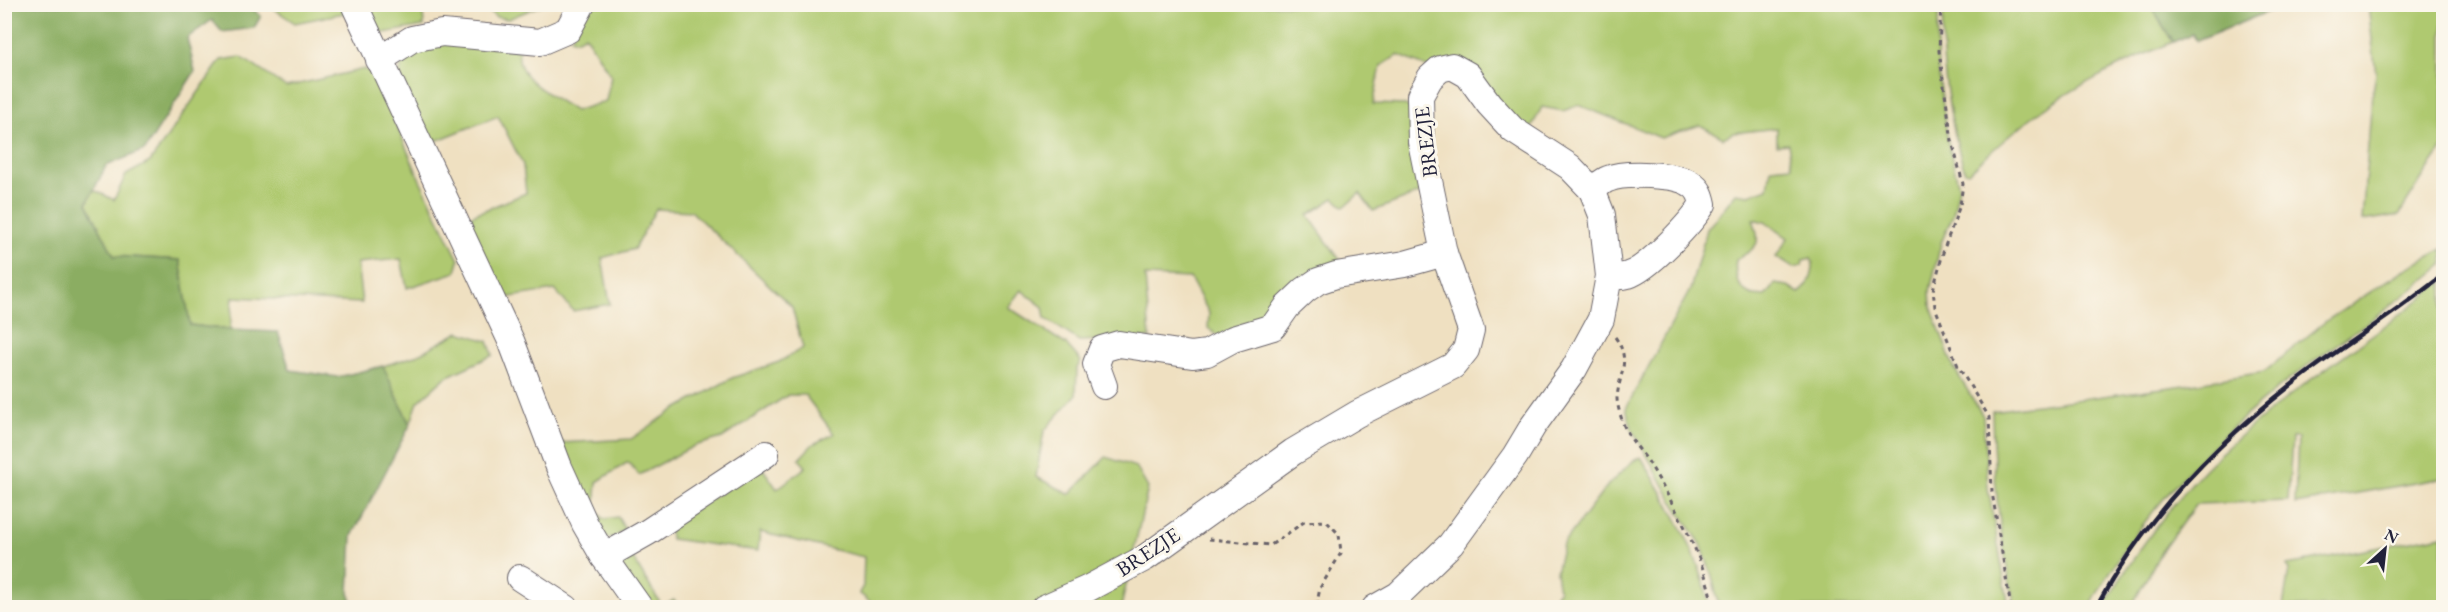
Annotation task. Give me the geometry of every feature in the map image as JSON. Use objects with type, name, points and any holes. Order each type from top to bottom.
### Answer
[{"type":"street","points":[[354,4],[512,343],[559,467],[585,524],[604,557],[640,608]]},
{"type":"street","points":[[379,60],[412,39],[442,33],[540,42],[568,30],[582,4]]},
{"type":"street","name":"BREZJE","points":[[1044,608],[1087,589],[1145,558],[1293,452],[1357,414],[1453,366],[1466,350],[1471,330],[1444,253],[1421,142],[1420,96],[1430,78],[1440,69],[1452,66],[1468,75],[1489,104],[1513,130],[1570,167],[1592,190],[1602,214],[1609,276],[1601,319],[1574,369],[1533,426],[1515,456],[1451,544],[1398,595],[1375,608]]},
{"type":"street","points":[[1592,190],[1609,178],[1651,174],[1680,179],[1692,184],[1700,191],[1702,204],[1695,217],[1648,263],[1628,275],[1609,276]]},
{"type":"street","points":[[1104,386],[1096,364],[1102,349],[1119,344],[1192,355],[1207,353],[1233,339],[1272,327],[1287,307],[1318,281],[1336,275],[1405,264],[1444,253]]},
{"type":"street","points":[[604,557],[648,532],[766,454]]},
{"type":"street","points":[[520,578],[566,608]]},
{"type":"path","points":[[1941,4],[1939,51],[1952,141],[1963,184],[1960,205],[1944,249],[1933,290],[1935,307],[1958,366],[1989,417],[1992,492],[2011,608]]},
{"type":"path","points":[[1601,319],[1621,345],[1625,363],[1617,399],[1622,422],[1649,464],[1695,549],[1709,585],[1713,608]]},
{"type":"path","points":[[1178,533],[1230,543],[1271,545],[1304,522],[1326,521],[1339,534],[1341,553],[1320,588],[1316,608]]},
{"type":"green space","points":[[247,4],[261,16],[254,28],[222,32],[212,20],[187,38],[195,71],[145,150],[106,166],[87,203],[114,256],[180,260],[190,325],[230,330],[278,332],[290,370],[338,377],[383,366],[410,425],[352,536],[349,593],[354,607],[5,607],[5,5]]},
{"type":"green space","points":[[268,5],[346,5],[349,12],[295,23]]},
{"type":"green space","points":[[368,5],[428,5],[423,14],[424,26],[384,33],[375,28]]},
{"type":"green space","points":[[481,5],[542,5],[508,19],[496,17]]},
{"type":"green space","points":[[588,5],[1939,5],[1938,68],[1948,143],[1959,187],[1953,215],[1941,243],[1930,291],[1931,307],[1954,368],[1983,416],[1988,488],[2009,607],[1719,607],[1701,544],[1675,505],[1632,429],[1626,408],[1690,290],[1707,229],[1736,193],[1749,195],[1768,188],[1771,168],[1792,166],[1788,144],[1777,145],[1777,128],[1733,133],[1723,138],[1700,125],[1661,138],[1579,105],[1563,111],[1542,107],[1529,132],[1496,103],[1427,67],[1398,55],[1381,66],[1373,104],[1406,105],[1416,114],[1425,191],[1373,211],[1360,193],[1344,207],[1334,198],[1308,215],[1345,267],[1271,317],[1218,336],[1208,328],[1209,313],[1190,278],[1145,276],[1150,338],[1079,341],[1045,318],[1043,307],[1021,290],[1008,307],[1067,345],[1081,361],[1077,368],[1076,395],[1044,431],[1036,477],[1070,494],[1106,457],[1136,467],[1148,488],[1121,607],[878,608],[859,593],[863,586],[864,557],[760,532],[758,551],[671,539],[667,527],[761,466],[777,489],[806,467],[799,459],[813,444],[834,434],[805,395],[788,395],[722,438],[694,446],[639,475],[628,462],[597,482],[595,509],[604,519],[618,517],[625,530],[614,537],[603,539],[561,443],[631,439],[671,412],[732,378],[779,362],[803,348],[792,307],[691,211],[656,209],[634,249],[602,258],[610,304],[573,311],[555,290],[504,298],[463,219],[526,193],[523,165],[498,116],[428,144],[397,86],[401,66],[417,46],[444,39],[519,50],[519,61],[529,79],[575,111],[606,101],[611,76],[585,35],[576,40],[571,38]],"holes":[[[1753,219],[1765,222],[1788,238],[1776,257],[1793,268],[1802,266],[1803,260],[1811,258],[1813,267],[1811,277],[1799,293],[1788,286],[1775,284],[1765,296],[1753,295],[1739,284],[1736,260],[1753,248],[1757,240]]]},
{"type":"green space","points":[[1944,5],[2150,5],[2173,42],[2100,76],[2047,106],[1968,173],[1965,172],[1950,111],[1944,67]]},
{"type":"green space","points":[[2150,5],[2284,5],[2197,41],[2192,34],[2173,42]]},
{"type":"green space","points":[[2368,5],[2443,5],[2443,148],[2399,215],[2362,221],[2372,97],[2376,74]]},
{"type":"green space","points":[[241,57],[286,87],[364,69],[375,75],[420,180],[459,260],[456,272],[407,288],[401,259],[357,263],[362,303],[233,297],[230,330],[190,325],[180,260],[114,256],[87,203],[94,190],[114,200],[126,175],[150,162],[221,60]]},
{"type":"green space","points":[[2443,249],[2443,265],[2275,390],[2185,474],[2133,538],[2110,571],[2090,607],[2015,607],[1998,510],[1992,411],[2264,372],[2326,321],[2404,270]]},
{"type":"green space","points":[[2443,281],[2443,478],[2295,504],[2298,438],[2292,438],[2288,501],[2196,504],[2161,552],[2131,607],[2103,607],[2157,525],[2188,487],[2222,452],[2303,385]]},
{"type":"green space","points":[[459,332],[488,341],[493,355],[446,377],[418,402],[410,425],[383,366],[415,356]]},
{"type":"green space","points":[[1641,457],[1682,529],[1699,568],[1709,607],[1547,607],[1559,591],[1556,572],[1563,544],[1608,485],[1633,461]]},
{"type":"green space","points":[[2443,535],[2443,607],[2283,607],[2289,570],[2287,565]]},
{"type":"green space","points":[[626,547],[662,606],[674,600],[680,607],[646,607],[621,565]]},
{"type":"railway","points":[[2096,608],[2138,540],[2189,479],[2217,450],[2276,397],[2444,274]]}]
